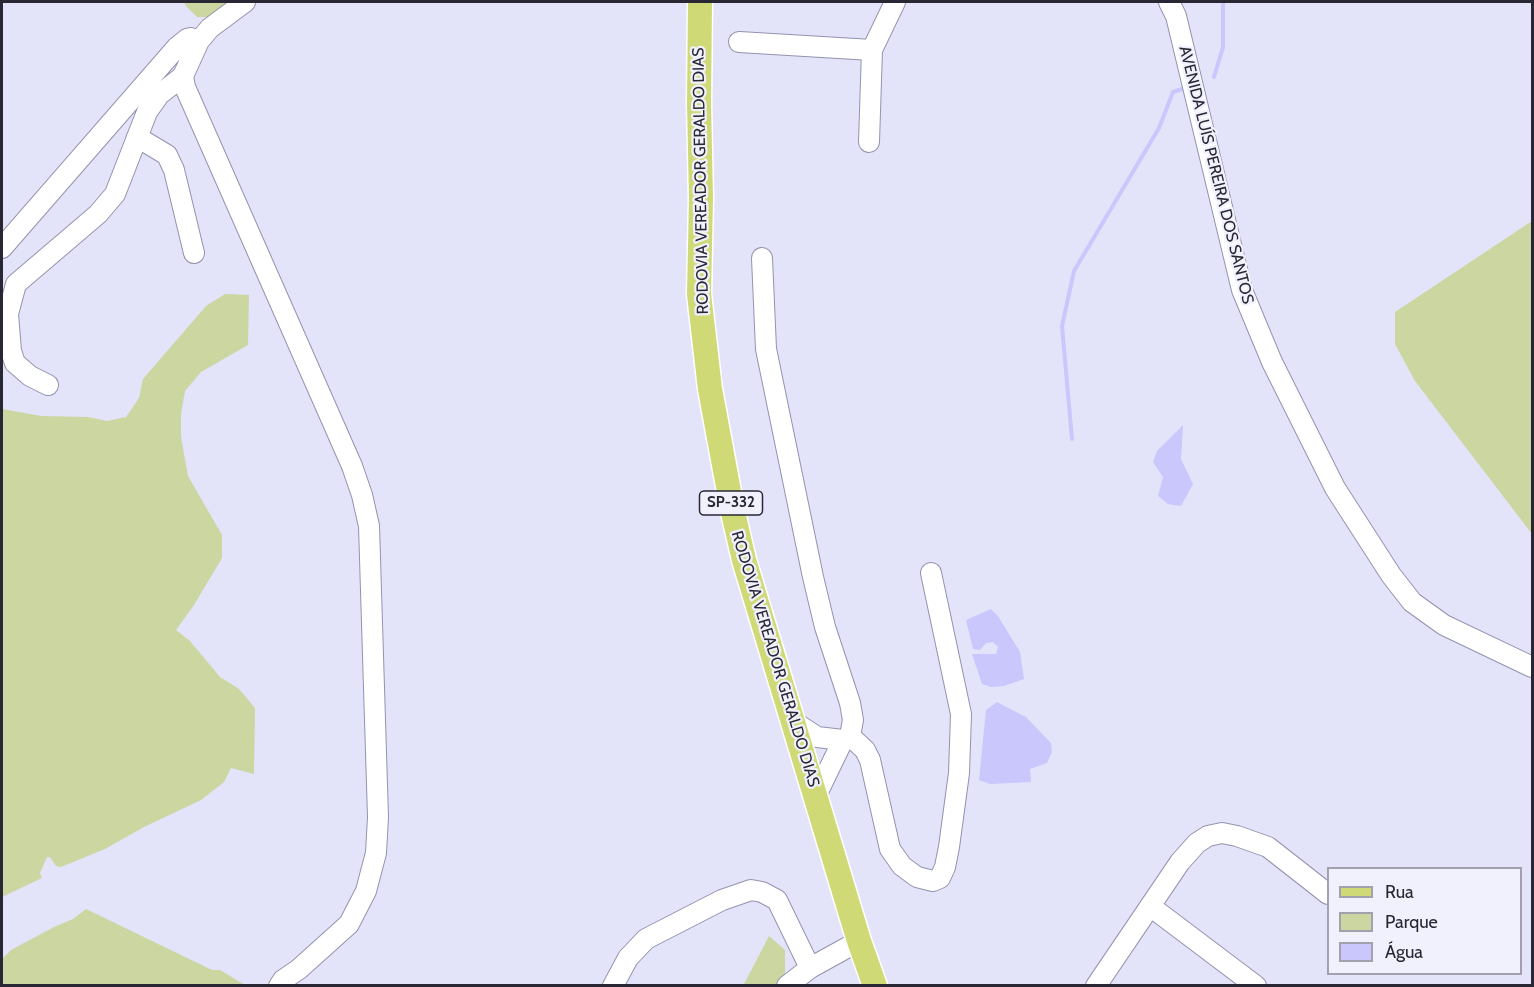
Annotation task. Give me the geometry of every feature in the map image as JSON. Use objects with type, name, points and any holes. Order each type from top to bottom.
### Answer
[{"type":"main road","name":"RODOVIA VEREADOR GERALDO DIAS","points":[[700,2],[699,294],[710,389],[744,560],[859,941],[875,986]]},
{"type":"street","points":[[48,386],[30,376],[15,363],[10,351],[8,314],[16,284],[98,214],[116,194],[147,112],[159,95],[183,76],[199,41],[210,28],[244,2]]},
{"type":"street","points":[[869,142],[872,50],[895,2]]},
{"type":"street","name":"AVENIDA LUÍS PEREIRA DOS SANTOS","points":[[1169,2],[1176,16],[1242,290],[1272,363],[1335,488],[1380,559],[1412,602],[1444,625],[1533,667]]},
{"type":"street","points":[[2,248],[177,47],[191,38],[199,41]]},
{"type":"street","points":[[739,42],[872,50]]},
{"type":"street","points":[[183,76],[190,98],[352,466],[369,526],[378,817],[376,853],[366,891],[349,924],[299,969],[282,980],[279,986]]},
{"type":"street","points":[[136,137],[167,155],[174,170],[194,254]]},
{"type":"street","points":[[762,258],[766,349],[813,577],[825,627],[850,703],[853,720],[847,738],[816,796]]},
{"type":"street","points":[[794,722],[817,737],[847,738],[865,750],[870,760],[890,849],[902,866],[917,877],[925,880],[940,878],[949,847],[959,773],[961,714],[931,573]]},
{"type":"street","points":[[1096,986],[1180,862],[1197,843],[1208,836],[1222,833],[1268,847],[1327,892]]},
{"type":"street","points":[[613,986],[628,958],[646,939],[722,900],[751,890],[762,892],[777,900],[810,968]]},
{"type":"street","points":[[1150,906],[1257,986]]},
{"type":"street","points":[[787,986],[810,968],[859,941]]},
{"type":"green space","points":[[184,2],[257,2],[212,17],[197,17]]},
{"type":"green space","points":[[1532,221],[1532,534],[1415,381],[1395,344],[1395,312]]},
{"type":"green space","points":[[225,294],[249,295],[248,345],[201,372],[185,391],[181,414],[181,437],[188,476],[222,535],[222,558],[176,630],[190,641],[220,677],[239,689],[255,708],[254,774],[231,768],[224,782],[201,800],[144,827],[105,849],[61,867],[56,866],[50,857],[47,857],[40,873],[42,878],[2,897],[2,409],[41,416],[88,417],[107,421],[126,417],[139,398],[143,379],[206,306]]},
{"type":"green space","points":[[86,909],[212,970],[220,970],[245,985],[2,985],[2,959],[11,950],[73,919]]},
{"type":"green space","points":[[769,936],[785,950],[785,985],[743,986]]},
{"type":"water","points":[[1183,425],[1181,459],[1193,484],[1181,506],[1168,504],[1158,496],[1163,477],[1153,462],[1157,451]]},
{"type":"water","points":[[991,609],[998,616],[1020,652],[1024,679],[1004,686],[991,687],[982,684],[972,654],[996,654],[998,647],[993,642],[986,643],[980,650],[973,649],[966,620]]},
{"type":"water","points":[[997,702],[1026,717],[1051,743],[1052,752],[1047,763],[1030,769],[1031,782],[990,784],[979,780],[986,710]]},
{"type":"waterway","points":[[1214,77],[1223,47],[1223,2]]},
{"type":"waterway","points":[[1072,439],[1062,326],[1074,271],[1159,128],[1173,92],[1182,89]]}]
